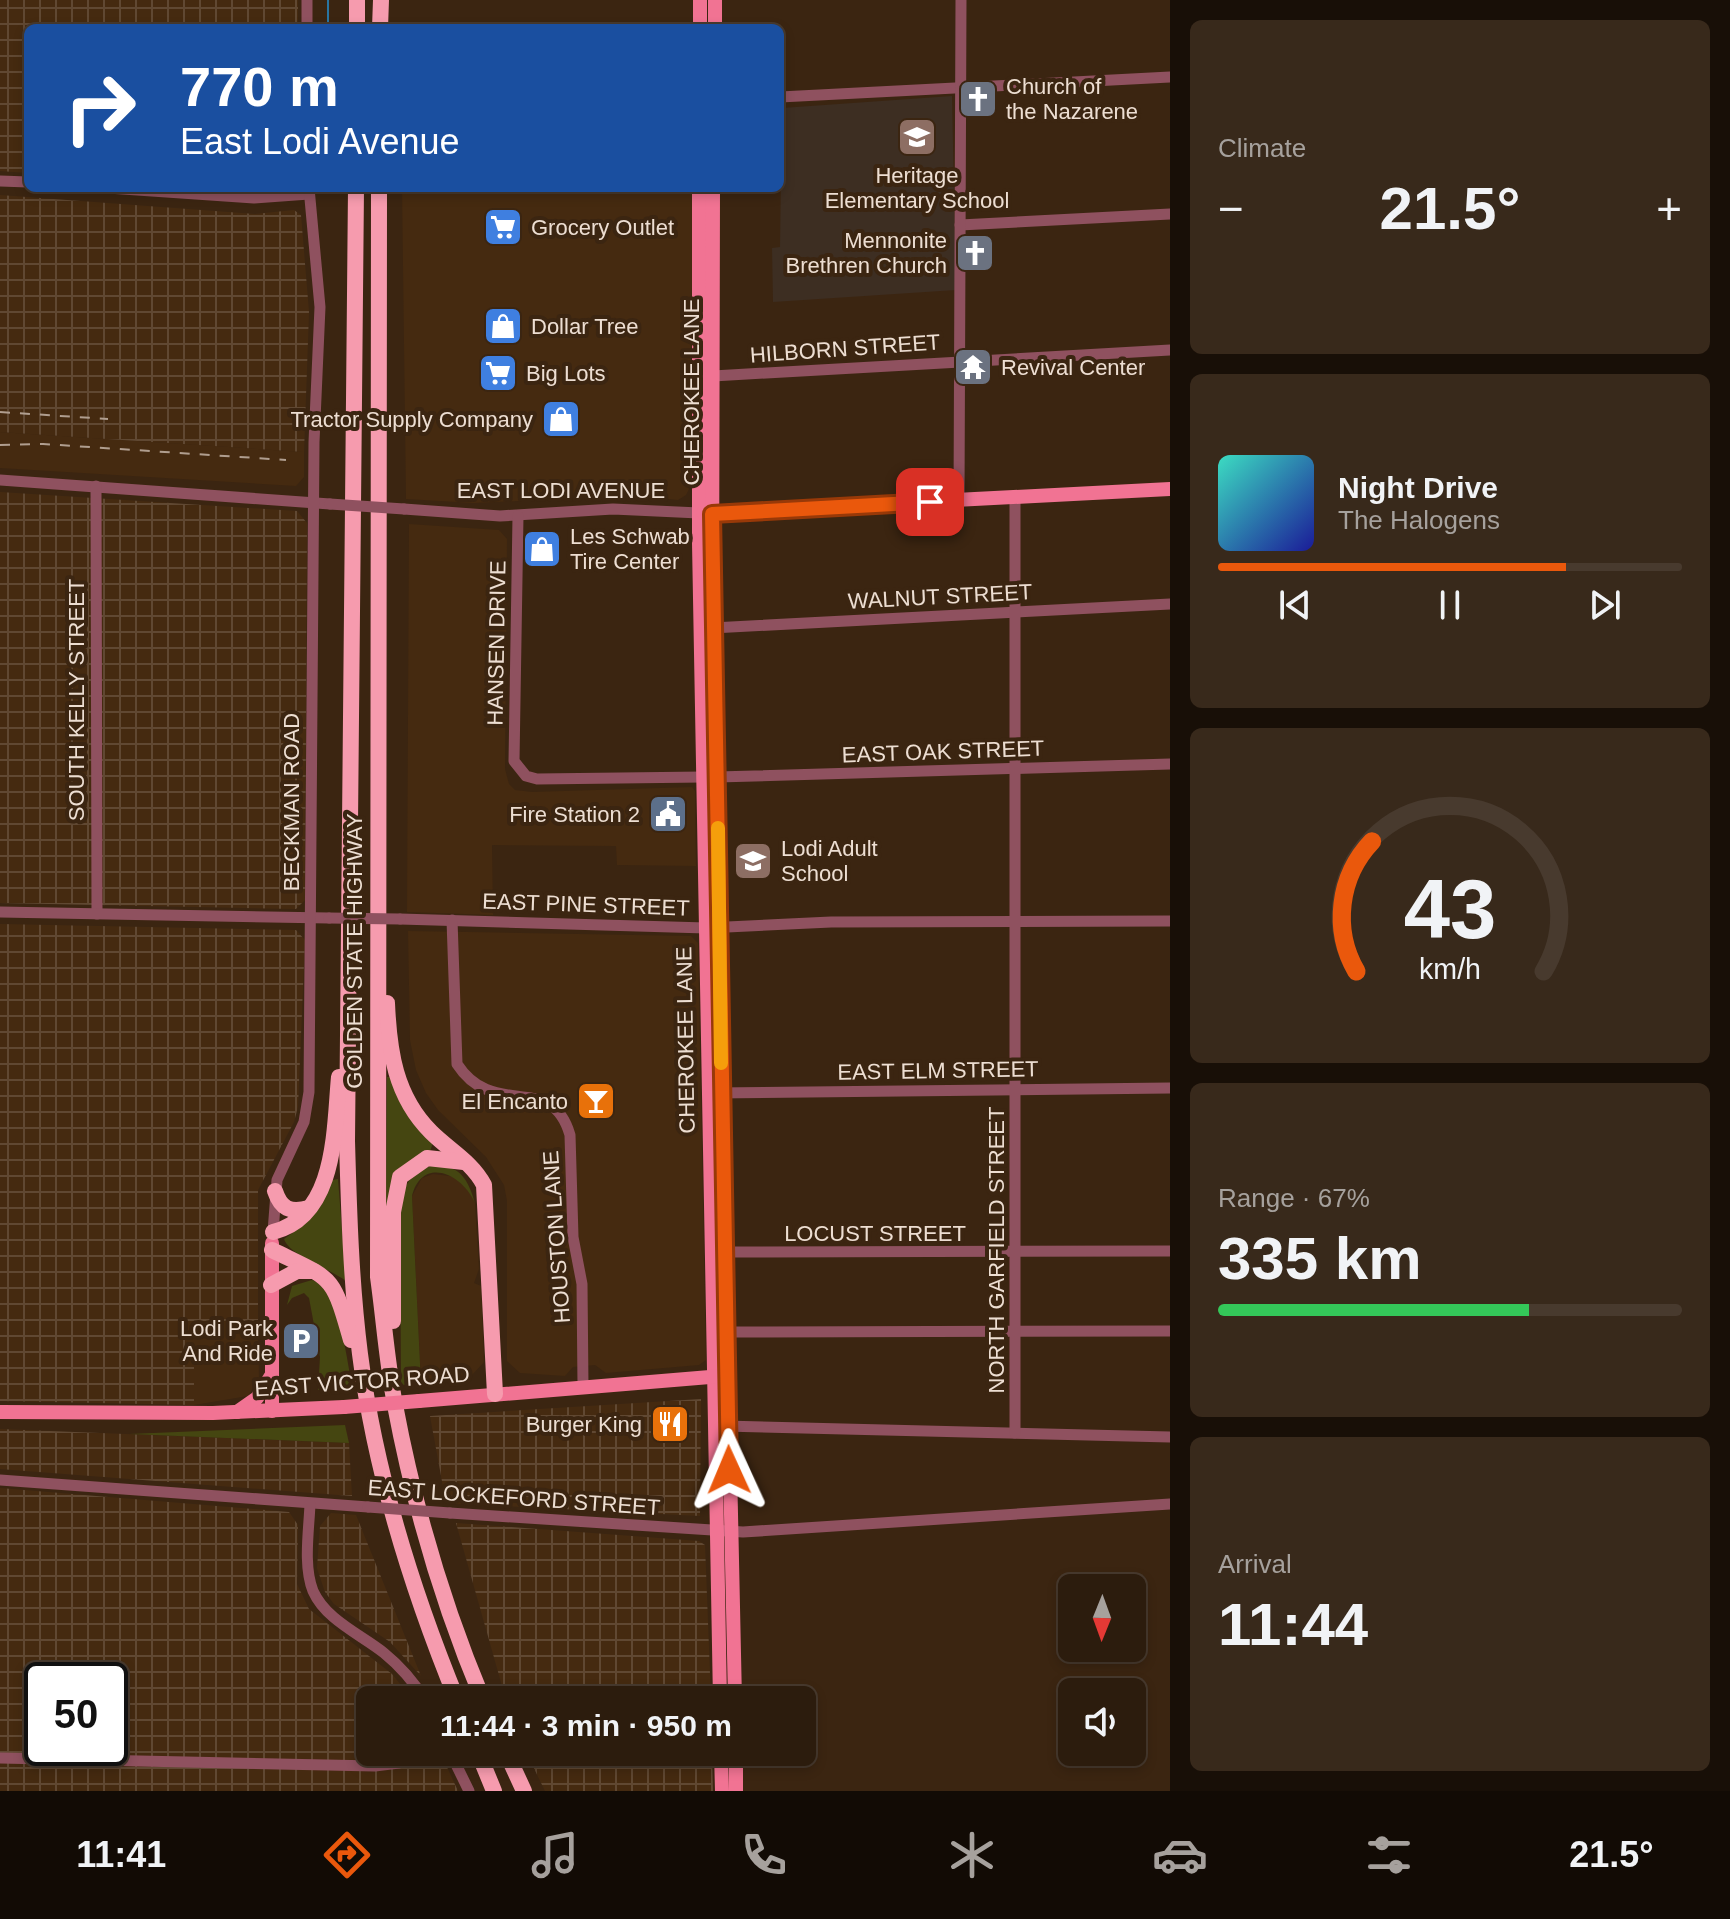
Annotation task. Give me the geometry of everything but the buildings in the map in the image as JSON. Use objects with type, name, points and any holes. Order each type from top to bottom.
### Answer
[{"type":"highway","points":[[357,0],[357,24]]},
{"type":"highway","points":[[380,24],[381,0]]},
{"type":"highway","name":"GOLDEN STATE HIGHWAY","points":[[356,192],[350,1249],[360,1357],[371,1415],[406,1558],[452,1686]]},
{"type":"highway","name":"GOLDEN STATE HIGHWAY","points":[[379,192],[378,1277],[393,1387],[431,1553],[478,1686]]},
{"type":"highway","points":[[376,927],[386,981],[389,1034],[397,1081],[420,1118],[479,1175],[486,1197],[495,1394]]},
{"type":"highway","points":[[273,1232],[299,1220],[323,1186],[331,1154],[343,1029],[350,996]]},
{"type":"highway","points":[[393,1387],[391,1253],[396,1187],[407,1169],[427,1158],[465,1162]]},
{"type":"highway","points":[[275,1191],[288,1210],[309,1208]]},
{"type":"highway","points":[[272,1250],[319,1273],[335,1287],[371,1415]]},
{"type":"highway","points":[[271,1285],[297,1271],[319,1273]]},
{"type":"highway","points":[[484,1766],[494,1791]]},
{"type":"highway","points":[[512,1766],[524,1791]]},
{"type":"main road","points":[[700,0],[700,24]]},
{"type":"main road","points":[[715,0],[715,24]]},
{"type":"main road","name":"CHEROKEE LANE","points":[[699,192],[719,1376],[728,1426],[720,1686]]},
{"type":"main road","name":"CHEROKEE LANE","points":[[710,777],[712,628],[706,513],[713,376],[713,192]]},
{"type":"main road","name":"EAST LODI AVENUE","points":[[706,513],[1170,489]]},
{"type":"main road","name":"CHEROKEE LANE","points":[[714,1093],[724,1252],[725,1332],[713,1426],[724,1531],[734,1686]]},
{"type":"main road","name":"BECKMAN ROAD","points":[[272,1411],[273,1232]]},
{"type":"main road","points":[[237,1412],[257,1398],[271,1375]]},
{"type":"main road","name":"EAST VICTOR ROAD","points":[[0,1412],[272,1411],[719,1376]]},
{"type":"main road","points":[[721,1766],[722,1791]]},
{"type":"main road","points":[[736,1766],[736,1791]]},
{"type":"street","points":[[307,0],[307,24]]},
{"type":"street","points":[[959,501],[961,0]]},
{"type":"street","points":[[784,97],[1170,77]]},
{"type":"street","points":[[0,181],[24,182]]},
{"type":"street","points":[[166,192],[254,198],[301,192]]},
{"type":"street","name":"BECKMAN ROAD","points":[[273,1232],[275,1191],[308,1107],[314,503],[320,307],[309,192]]},
{"type":"street","points":[[960,225],[1170,214]]},
{"type":"street","name":"HILBORN STREET","points":[[713,376],[1170,350]]},
{"type":"street","name":"EAST LODI AVENUE","points":[[0,480],[518,516],[623,509],[706,513]]},
{"type":"street","name":"SOUTH KELLY STREET","points":[[96,486],[97,914]]},
{"type":"street","name":"NORTH GARFIELD STREET","points":[[1015,498],[1013,612],[1018,1253],[1015,1433]]},
{"type":"street","name":"HANSEN DRIVE","points":[[518,516],[514,761],[519,770]]},
{"type":"street","name":"WALNUT STREET","points":[[712,628],[1170,604]]},
{"type":"street","name":"EAST OAK STREET","points":[[519,770],[537,779],[1170,764]]},
{"type":"street","name":"EAST PINE STREET","points":[[0,912],[713,927],[1170,921]]},
{"type":"street","name":"HOUSTON LANE","points":[[452,920],[457,1064],[466,1077],[483,1090],[549,1103],[566,1121],[570,1135],[573,1237],[582,1284],[583,1386]]},
{"type":"street","name":"EAST ELM STREET","points":[[714,1093],[1170,1088]]},
{"type":"street","name":"LOCUST STREET","points":[[724,1252],[1170,1251]]},
{"type":"street","points":[[725,1332],[1170,1331]]},
{"type":"street","points":[[713,1426],[1170,1437]]},
{"type":"street","name":"EAST LOCKEFORD STREET","points":[[0,1480],[724,1531],[1170,1504]]},
{"type":"street","points":[[310,1504],[309,1564],[313,1590],[337,1619],[398,1665],[414,1686]]},
{"type":"street","points":[[0,1758],[356,1766]]},
{"type":"street","points":[[457,1766],[469,1791]]},
{"type":"shaded area","points":[[0,0],[298,0],[298,24],[24,24],[24,173],[0,171]]},
{"type":"shaded area","points":[[952,96],[956,290],[773,302],[772,248],[780,247],[781,192],[784,192],[784,108]]},
{"type":"shaded area","points":[[402,192],[693,192],[690,487],[686,495],[678,500],[649,497],[642,490],[643,482],[631,480],[628,492],[621,496],[474,503],[406,499]]},
{"type":"shaded area","points":[[0,195],[255,214],[294,210],[301,215],[309,312],[304,452],[0,432]]},
{"type":"shaded area","points":[[0,432],[304,452],[304,477],[296,486],[0,468]]},
{"type":"shaded area","points":[[0,492],[297,511],[307,523],[305,900],[296,909],[0,903]]},
{"type":"shaded area","points":[[409,524],[499,530],[507,539],[505,769],[509,784],[515,790],[532,792],[692,787],[695,791],[696,866],[617,865],[616,846],[492,845],[493,915],[407,912]]},
{"type":"shaded area","points":[[0,924],[296,930],[305,940],[298,1107],[294,1122],[258,1190],[258,1329],[194,1329],[194,1405],[0,1401]]},
{"type":"shaded area","points":[[408,931],[691,936],[698,943],[706,1360],[699,1365],[606,1373],[595,1365],[573,1367],[565,1376],[520,1373],[507,1361],[507,1201],[504,1185],[486,1157],[438,1110],[416,1070],[410,1040]]},
{"type":"shaded area","points":[[387,1077],[392,1077],[433,1142],[430,1152],[411,1161],[400,1174],[386,1211]]},
{"type":"shaded area","points":[[436,1165],[445,1166],[463,1176],[475,1203],[461,1184],[442,1173],[424,1176],[412,1196],[421,1384],[401,1385],[400,1203],[412,1178]]},
{"type":"shaded area","points":[[433,1174],[458,1177],[475,1203],[479,1269],[474,1283],[481,1286],[484,1362],[471,1376],[421,1384],[412,1196],[422,1178]]},
{"type":"shaded area","points":[[338,1179],[346,1281],[294,1251],[284,1239],[305,1224],[322,1204],[332,1180]]},
{"type":"shaded area","points":[[312,1280],[322,1286],[336,1312],[353,1390],[318,1390],[320,1357],[309,1298],[304,1293],[292,1298],[287,1305],[292,1286]]},
{"type":"shaded area","points":[[194,1329],[258,1329],[259,1378],[248,1396],[194,1405]]},
{"type":"shaded area","points":[[701,1399],[700,1516],[446,1503],[430,1416]]},
{"type":"shaded area","points":[[345,1425],[349,1443],[129,1434]]},
{"type":"shaded area","points":[[0,1429],[349,1443],[352,1496],[0,1469]]},
{"type":"shaded area","points":[[0,1488],[289,1512],[298,1525],[297,1584],[309,1609],[392,1674],[402,1686],[356,1686],[356,1766],[446,1766],[458,1791],[0,1791]]},
{"type":"shaded area","points":[[331,1513],[356,1515],[421,1676],[390,1642],[334,1604],[325,1592],[317,1568],[320,1526]]},
{"type":"shaded area","points":[[456,1523],[699,1541],[705,1545],[710,1686],[502,1686]]},
{"type":"shaded area","points":[[533,1766],[712,1766],[713,1791],[545,1791]]},
{"type":"waterway","points":[[328,0],[328,24]]},
{"type":"railway","points":[[0,412],[108,419]]},
{"type":"railway","points":[[0,445],[43,444],[286,460]]},
{"type":"slow traffic","points":[[718,828],[721,1063]]},
{"type":"place","name":"Church of the Nazarene","points":[[978,99]]},
{"type":"place","name":"Heritage Elementary School","points":[[917,137]]},
{"type":"place","name":"Grocery Outlet","points":[[503,227]]},
{"type":"place","name":"Mennonite Brethren Church","points":[[975,253]]},
{"type":"place","name":"Dollar Tree","points":[[503,326]]},
{"type":"place","name":"Revival Center","points":[[973,367]]},
{"type":"place","name":"Big Lots","points":[[498,373]]},
{"type":"place","name":"Tractor Supply Company","points":[[561,419]]},
{"type":"place","name":"Les Schwab Tire Center","points":[[542,549]]},
{"type":"place","name":"Fire Station 2","points":[[668,814]]},
{"type":"place","name":"Lodi Adult School","points":[[753,861]]},
{"type":"place","name":"El Encanto","points":[[596,1101]]},
{"type":"place","name":"Lodi Park And Ride","points":[[301,1341]]},
{"type":"place","name":"Burger King","points":[[670,1424]]},
{"type":"route","points":[[729,1470],[712,514],[930,502]]}]
